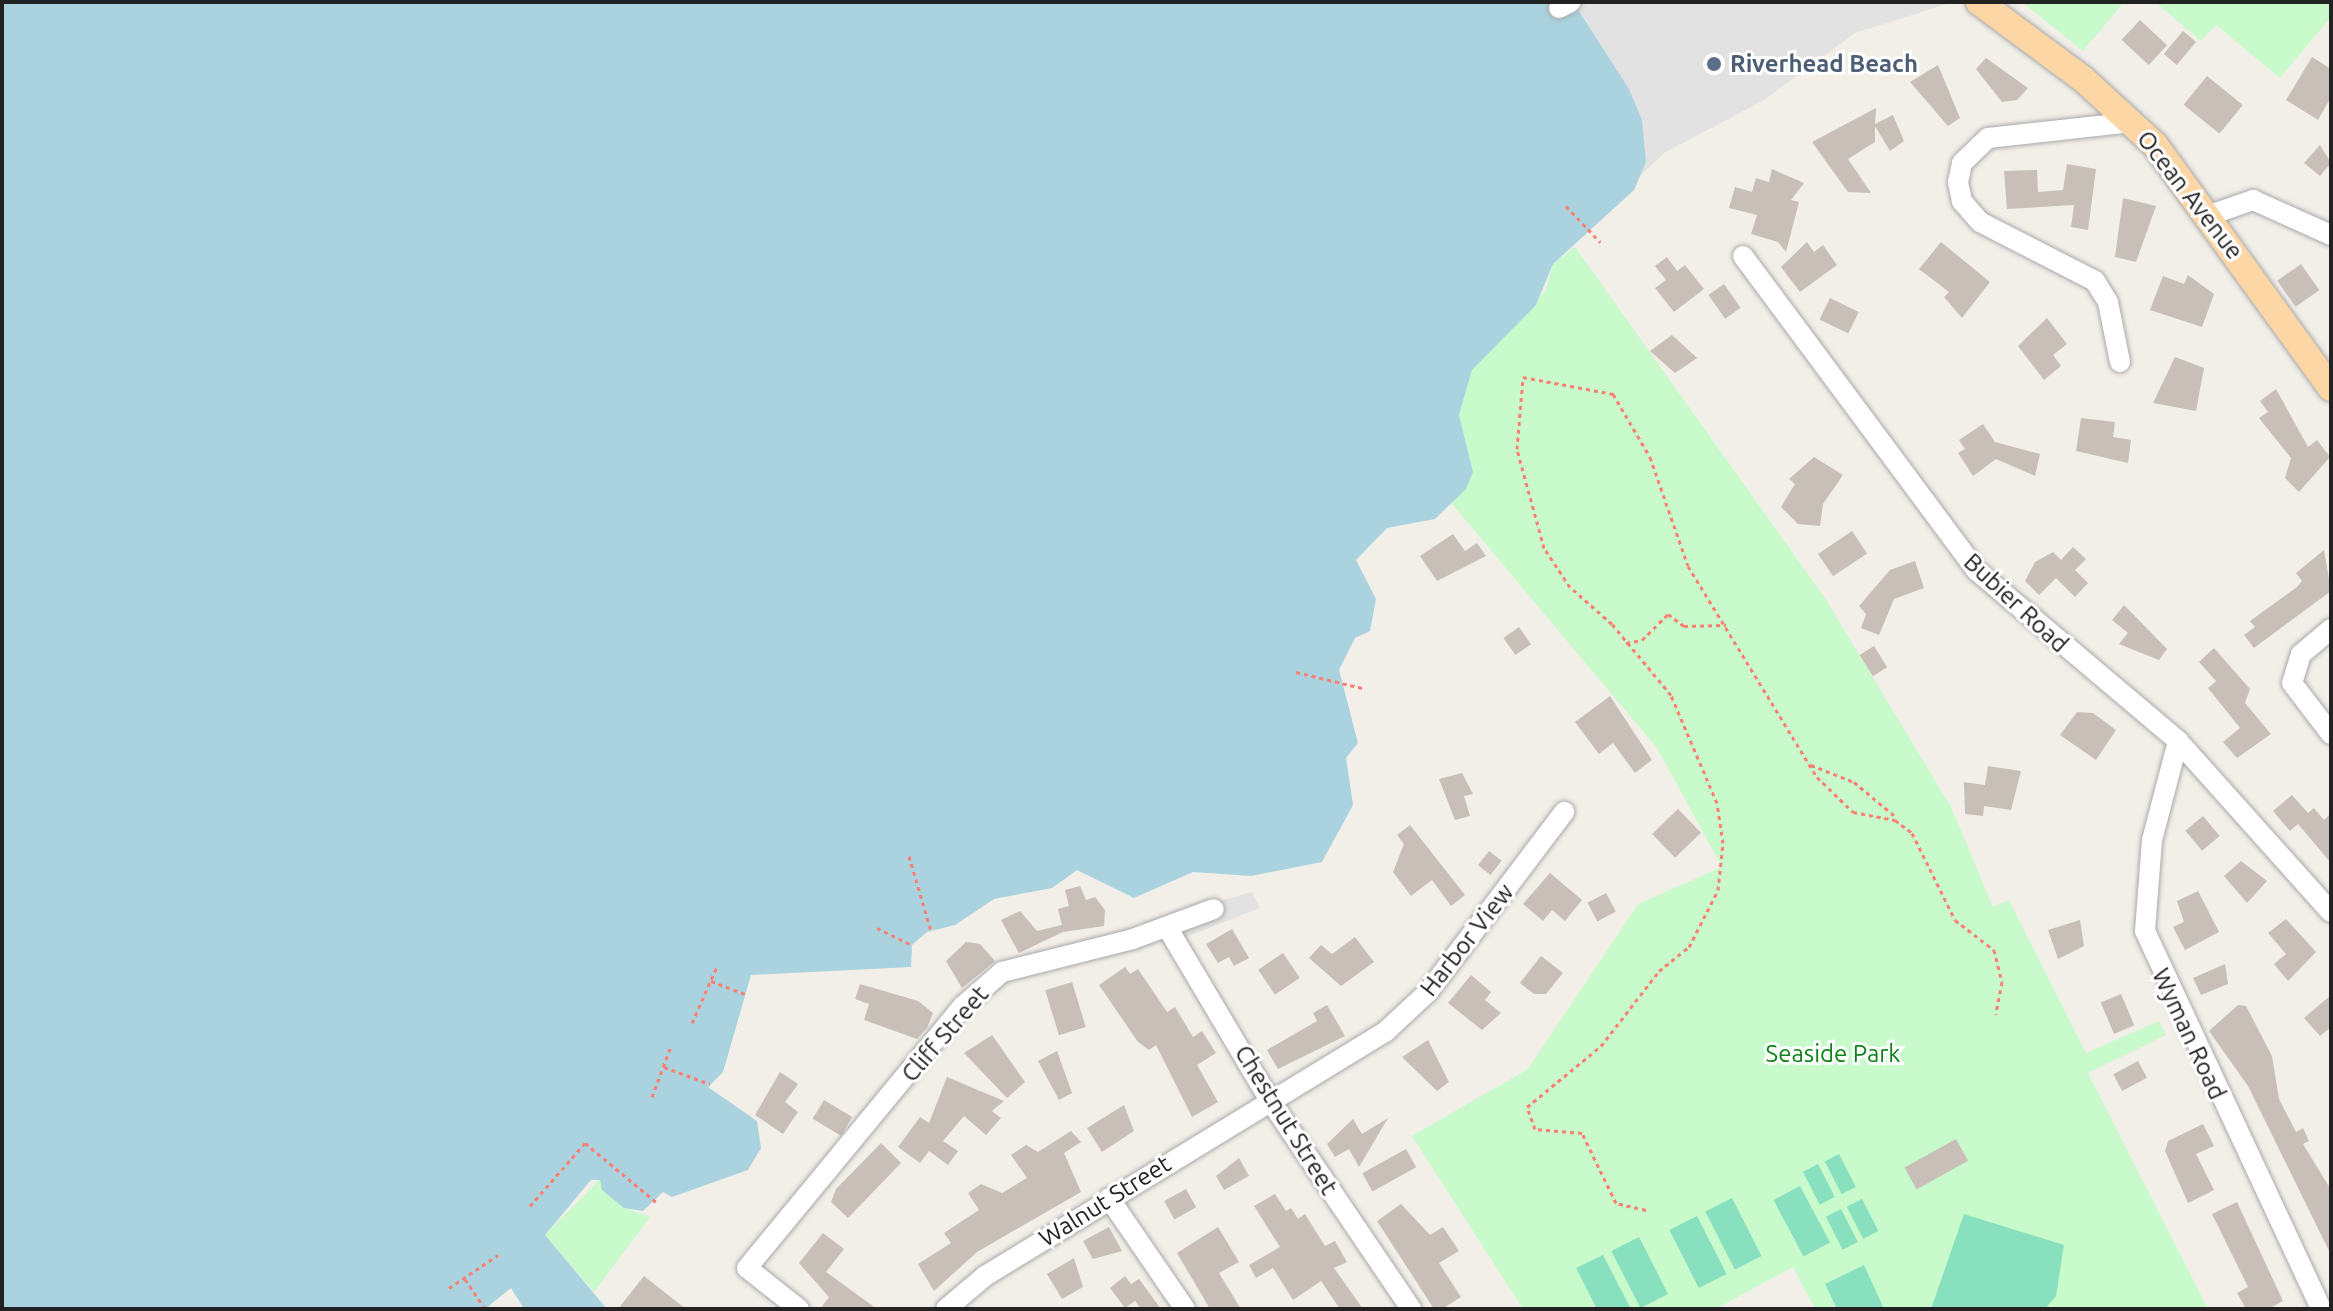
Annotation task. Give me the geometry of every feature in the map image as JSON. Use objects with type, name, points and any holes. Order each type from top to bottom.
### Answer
[{"type":"main road","name":"Ocean Avenue","points":[[1979,2],[2132,122],[2210,215],[2331,388]]},
{"type":"street","points":[[2120,362],[2108,302],[2095,281],[1980,222],[1962,201],[1958,182],[1962,163],[1988,138],[2132,122]]},
{"type":"street","points":[[2210,215],[2253,200],[2331,235]]},
{"type":"street","name":"Bubier Road","points":[[1743,256],[1976,570],[2178,741],[2331,912]]},
{"type":"street","points":[[2331,629],[2301,654],[2292,683],[2331,734]]},
{"type":"street","name":"Wyman Road","points":[[2178,741],[2152,840],[2145,931],[2321,1309]]},
{"type":"street","name":"Harbor View","points":[[1269,1099],[1411,1010],[1538,855],[1564,812]]},
{"type":"street","name":"Cliff Street","points":[[799,1309],[747,1268],[963,1006],[1002,972],[1167,927],[1214,909]]},
{"type":"street","name":"Chestnut Street","points":[[1167,927],[1269,1099],[1411,1309]]},
{"type":"street","name":"Walnut Street","points":[[946,1309],[1109,1198],[1269,1099]]},
{"type":"street","points":[[1109,1198],[1185,1309]]},
{"type":"path","points":[[1566,206],[1600,242]]},
{"type":"path","points":[[1646,1210],[1616,1203],[1582,1133],[1535,1129],[1527,1107],[1601,1046],[1659,971],[1689,947],[1723,869],[1717,803],[1695,748],[1661,679],[1570,587],[1544,548],[1517,449],[1523,377],[1613,394],[1650,457],[1688,566],[1811,765],[1853,812],[1895,820],[1912,833],[1955,920],[1994,950],[2002,982],[1996,1014]]},
{"type":"path","points":[[1626,643],[1642,640],[1668,614],[1684,626],[1726,625]]},
{"type":"path","points":[[1296,672],[1362,688]]},
{"type":"path","points":[[1811,765],[1854,782],[1897,818]]},
{"type":"path","points":[[909,856],[931,931]]},
{"type":"path","points":[[877,928],[912,945]]},
{"type":"path","points":[[692,1023],[718,964]]},
{"type":"path","points":[[711,981],[745,994]]},
{"type":"path","points":[[652,1097],[671,1046]]},
{"type":"path","points":[[663,1067],[710,1084]]},
{"type":"path","points":[[530,1206],[585,1143],[656,1202]]},
{"type":"path","points":[[449,1288],[498,1255]]},
{"type":"path","points":[[464,1278],[485,1309]]},
{"type":"green space","points":[[2022,2],[2124,2],[2083,51]]},
{"type":"green space","points":[[2155,2],[2331,2],[2331,17],[2280,78],[2216,25],[2201,41]]},
{"type":"green space","name":"Seaside Park","points":[[1575,247],[1825,598],[1951,807],[1993,907],[2009,900],[2086,1053],[2159,1021],[2166,1035],[2088,1073],[2208,1309],[1815,1309],[1793,1267],[1716,1309],[1523,1309],[1412,1136],[1528,1069],[1638,904],[1722,867],[1657,748],[1452,504],[1473,472],[1459,415],[1472,370],[1546,290],[1553,264]]},
{"type":"green space","points":[[1839,1154],[1856,1187],[1842,1194],[1825,1161]]},
{"type":"green space","points":[[1818,1164],[1835,1197],[1820,1205],[1803,1172]]},
{"type":"green space","points":[[600,1179],[624,1208],[650,1217],[594,1292],[545,1235]]},
{"type":"green space","points":[[1800,1186],[1830,1243],[1804,1257],[1774,1200]]},
{"type":"green space","points":[[1732,1198],[1762,1256],[1735,1270],[1705,1212]]},
{"type":"green space","points":[[1862,1199],[1878,1231],[1863,1239],[1847,1207]]},
{"type":"green space","points":[[1841,1209],[1858,1242],[1843,1250],[1826,1217]]},
{"type":"green space","points":[[1964,1214],[2064,1245],[2056,1296],[2045,1309],[1931,1309]]},
{"type":"green space","points":[[1697,1216],[1727,1274],[1699,1288],[1669,1230]]},
{"type":"green space","points":[[1639,1237],[1668,1294],[1640,1308],[1611,1251]]},
{"type":"green space","points":[[1603,1255],[1631,1309],[1597,1309],[1576,1268]]},
{"type":"green space","points":[[1864,1265],[1884,1309],[1837,1309],[1825,1284]]},
{"type":"shaded area","name":"Riverhead Beach","points":[[1573,2],[1950,3],[1855,33],[1764,100],[1664,153],[1640,176],[1646,162],[1642,120]]},
{"type":"shaded area","points":[[1252,892],[1260,908],[1183,938],[1144,922]]},
{"type":"water","points":[[2,2],[1573,2],[1629,89],[1642,120],[1646,162],[1634,190],[1553,264],[1536,305],[1472,370],[1459,415],[1473,472],[1466,489],[1435,519],[1387,528],[1356,560],[1376,599],[1370,631],[1355,638],[1339,670],[1358,743],[1346,758],[1353,805],[1322,862],[1251,876],[1193,872],[1134,898],[1077,870],[1052,888],[994,899],[955,925],[927,932],[912,945],[911,967],[751,975],[723,1072],[708,1087],[757,1121],[761,1148],[748,1170],[672,1197],[663,1192],[643,1211],[624,1208],[602,1190],[600,1180],[591,1180],[545,1235],[607,1309],[524,1309],[511,1288],[485,1309],[2,1309]]},
{"type":"building","points":[[2140,20],[2167,45],[2149,65],[2122,40]]},
{"type":"building","points":[[2183,31],[2196,42],[2177,65],[2164,54]]},
{"type":"building","points":[[2312,57],[2331,69],[2331,97],[2318,120],[2286,100]]},
{"type":"building","points":[[1986,58],[2028,88],[2017,100],[2002,102],[1976,69]]},
{"type":"building","points":[[1938,65],[1960,118],[1948,126],[1910,82]]},
{"type":"building","points":[[2207,76],[2243,105],[2219,134],[2184,105]]},
{"type":"building","points":[[1876,108],[1875,124],[1893,115],[1904,141],[1890,151],[1875,126],[1875,142],[1848,159],[1871,193],[1848,192],[1812,142]]},
{"type":"building","points":[[2320,145],[2331,163],[2320,176],[2304,163]]},
{"type":"building","points":[[2067,164],[2096,169],[2088,230],[2071,227],[2074,205],[2007,209],[2004,171],[2037,170],[2038,192],[2063,190]]},
{"type":"building","points":[[1772,169],[1804,183],[1791,200],[1799,202],[1786,252],[1778,242],[1751,234],[1757,215],[1729,208],[1735,187],[1752,192],[1756,178],[1769,182]]},
{"type":"building","points":[[2123,198],[2156,206],[2136,262],[2115,257]]},
{"type":"building","points":[[1807,242],[1814,252],[1823,245],[1837,265],[1800,292],[1781,267]]},
{"type":"building","points":[[1941,242],[1990,282],[1962,318],[1944,297],[1949,292],[1919,269]]},
{"type":"building","points":[[1667,257],[1677,271],[1685,265],[1704,289],[1674,312],[1655,288],[1666,280],[1655,266]]},
{"type":"building","points":[[2301,264],[2319,290],[2296,307],[2277,281]]},
{"type":"building","points":[[2188,275],[2214,294],[2202,327],[2150,310],[2163,276],[2184,284]]},
{"type":"building","points":[[1724,284],[1741,308],[1725,319],[1708,295]]},
{"type":"building","points":[[1830,298],[1859,312],[1848,334],[1819,320]]},
{"type":"building","points":[[2047,318],[2067,344],[2053,355],[2061,366],[2044,380],[2018,346]]},
{"type":"building","points":[[1672,335],[1697,358],[1675,373],[1650,351]]},
{"type":"building","points":[[2175,357],[2204,368],[2196,411],[2153,403]]},
{"type":"building","points":[[2276,389],[2308,447],[2317,440],[2330,457],[2299,492],[2285,478],[2291,458],[2259,418],[2268,412],[2260,401]]},
{"type":"building","points":[[2081,418],[2115,422],[2113,437],[2131,440],[2128,463],[2076,451]]},
{"type":"building","points":[[1983,424],[1995,442],[2040,454],[2035,476],[1996,459],[1973,476],[1958,453],[1965,449],[1959,440]]},
{"type":"building","points":[[1814,457],[1843,475],[1823,504],[1820,526],[1798,524],[1781,507],[1795,484],[1789,479]]},
{"type":"building","points":[[1852,531],[1867,553],[1833,576],[1818,554]]},
{"type":"building","points":[[1453,534],[1465,551],[1477,543],[1486,556],[1437,581],[1420,556]]},
{"type":"building","points":[[2073,547],[2086,559],[2075,570],[2088,583],[2075,597],[2056,578],[2039,595],[2025,581],[2035,562],[2053,552],[2061,560]]},
{"type":"building","points":[[2324,550],[2331,591],[2254,648],[2244,635],[2255,627],[2250,621],[2297,587],[2302,581],[2296,573]]},
{"type":"building","points":[[1915,561],[1924,588],[1894,599],[1879,635],[1861,628],[1866,614],[1859,606],[1890,570]]},
{"type":"building","points":[[2124,605],[2167,649],[2159,660],[2119,644],[2128,633],[2112,620]]},
{"type":"building","points":[[1519,627],[1531,644],[1515,655],[1503,638]]},
{"type":"building","points":[[1874,646],[1887,667],[1873,676],[1860,655]]},
{"type":"building","points":[[2214,648],[2250,689],[2245,703],[2271,734],[2237,758],[2223,742],[2240,728],[2208,688],[2216,681],[2199,662]]},
{"type":"building","points":[[1610,696],[1652,760],[1635,773],[1613,743],[1599,754],[1575,722]]},
{"type":"building","points":[[2077,712],[2093,713],[2116,730],[2096,760],[2060,735]]},
{"type":"building","points":[[1988,766],[2021,771],[2011,810],[1984,806],[1983,816],[1965,814],[1964,782],[1985,785]]},
{"type":"building","points":[[1462,773],[1473,794],[1464,796],[1470,816],[1455,820],[1439,779]]},
{"type":"building","points":[[2292,795],[2308,813],[2314,808],[2324,820],[2331,813],[2331,863],[2298,824],[2290,831],[2273,811]]},
{"type":"building","points":[[1678,809],[1701,833],[1675,858],[1652,834]]},
{"type":"building","points":[[2203,816],[2220,836],[2202,851],[2185,831]]},
{"type":"building","points":[[1410,825],[1465,895],[1451,906],[1432,880],[1411,896],[1393,872],[1404,844],[1397,835]]},
{"type":"building","points":[[1489,851],[1502,861],[1491,875],[1478,865]]},
{"type":"building","points":[[2241,861],[2267,881],[2247,903],[2224,876]]},
{"type":"building","points":[[1550,873],[1582,900],[1565,921],[1552,910],[1543,921],[1523,904]]},
{"type":"building","points":[[1080,886],[1086,900],[1095,897],[1105,910],[1104,926],[1063,932],[1019,953],[1001,920],[1020,911],[1037,931],[1062,925],[1058,909],[1069,906],[1065,890]]},
{"type":"building","points":[[2198,891],[2219,932],[2185,950],[2173,927],[2184,922],[2177,901]]},
{"type":"building","points":[[1606,893],[1616,912],[1597,921],[1587,903]]},
{"type":"building","points":[[2286,919],[2316,952],[2288,981],[2274,964],[2286,954],[2268,933]]},
{"type":"building","points":[[2080,920],[2084,946],[2058,959],[2048,930]]},
{"type":"building","points":[[1232,929],[1249,958],[1234,966],[1229,957],[1218,963],[1206,944]]},
{"type":"building","points":[[1355,937],[1374,962],[1341,986],[1309,958],[1321,945],[1332,954]]},
{"type":"building","points":[[966,942],[980,944],[995,961],[962,988],[946,961]]},
{"type":"building","points":[[1283,953],[1300,978],[1275,995],[1258,970]]},
{"type":"building","points":[[1541,956],[1563,973],[1546,994],[1534,994],[1520,983]]},
{"type":"building","points":[[2225,964],[2228,984],[2201,995],[2193,978]]},
{"type":"building","points":[[1125,967],[1130,974],[1138,969],[1167,1012],[1175,1007],[1193,1037],[1202,1031],[1216,1053],[1197,1065],[1218,1102],[1192,1117],[1156,1045],[1149,1050],[1138,1042],[1099,985]]},
{"type":"building","points":[[1471,975],[1491,992],[1485,1000],[1501,1013],[1482,1030],[1448,1003]]},
{"type":"building","points":[[1072,982],[1086,1027],[1059,1035],[1045,990]]},
{"type":"building","points":[[860,984],[918,1001],[933,1013],[927,1028],[917,1039],[864,1020],[869,1004],[855,999]]},
{"type":"building","points":[[2121,994],[2134,1025],[2114,1034],[2101,1003]]},
{"type":"building","points":[[2331,995],[2331,1027],[2320,1036],[2304,1018]]},
{"type":"building","points":[[1327,1005],[1345,1036],[1278,1069],[1267,1050],[1317,1021],[1313,1013]]},
{"type":"building","points":[[2238,1005],[2246,1006],[2272,1056],[2279,1099],[2296,1132],[2303,1128],[2309,1141],[2303,1144],[2331,1190],[2331,1255],[2248,1086],[2209,1031]]},
{"type":"building","points":[[992,1035],[1025,1082],[1007,1098],[964,1053]]},
{"type":"building","points":[[1428,1040],[1449,1082],[1437,1091],[1402,1057]]},
{"type":"building","points":[[1057,1051],[1072,1093],[1059,1100],[1038,1061]]},
{"type":"building","points":[[2138,1061],[2147,1078],[2122,1091],[2113,1074]]},
{"type":"building","points":[[780,1072],[798,1084],[785,1102],[798,1112],[783,1134],[755,1115]]},
{"type":"building","points":[[947,1077],[1004,1101],[992,1111],[1001,1118],[986,1135],[964,1116],[943,1141],[958,1151],[948,1165],[929,1151],[920,1163],[898,1147],[920,1117],[929,1123]]},
{"type":"building","points":[[824,1100],[852,1117],[841,1136],[813,1119]]},
{"type":"building","points":[[1124,1105],[1134,1131],[1102,1152],[1087,1128]]},
{"type":"building","points":[[1388,1118],[1359,1167],[1349,1149],[1335,1157],[1327,1144],[1353,1119],[1362,1134]]},
{"type":"building","points":[[2203,1124],[2214,1146],[2196,1154],[2214,1190],[2188,1203],[2165,1151],[2168,1141]]},
{"type":"building","points":[[1071,1131],[1081,1142],[1064,1153],[1081,1192],[977,1252],[934,1291],[918,1264],[951,1243],[944,1233],[979,1210],[968,1193],[981,1184],[1002,1193],[1027,1178],[1011,1155],[1026,1145],[1038,1152]]},
{"type":"building","points":[[1956,1139],[1968,1161],[1917,1189],[1904,1168]]},
{"type":"building","points":[[881,1143],[901,1163],[848,1218],[831,1202],[836,1189]]},
{"type":"building","points":[[1406,1149],[1416,1167],[1372,1192],[1362,1173]]},
{"type":"building","points":[[1239,1158],[1249,1176],[1224,1190],[1216,1176]]},
{"type":"building","points":[[1186,1189],[1196,1207],[1174,1219],[1164,1201]]},
{"type":"building","points":[[1275,1194],[1286,1211],[1291,1208],[1298,1219],[1305,1214],[1325,1246],[1335,1241],[1347,1262],[1334,1268],[1363,1309],[1340,1309],[1321,1281],[1293,1300],[1273,1268],[1256,1278],[1249,1265],[1280,1247],[1254,1206]]},
{"type":"building","points":[[2237,1202],[2283,1301],[2268,1309],[2246,1309],[2237,1293],[2248,1287],[2212,1214]]},
{"type":"building","points":[[1401,1204],[1430,1235],[1443,1227],[1459,1251],[1439,1263],[1461,1297],[1442,1309],[1434,1309],[1377,1221]]},
{"type":"building","points":[[1109,1227],[1122,1251],[1093,1259],[1083,1241]]},
{"type":"building","points":[[1218,1227],[1239,1262],[1219,1273],[1241,1309],[1210,1309],[1177,1253]]},
{"type":"building","points":[[823,1233],[844,1249],[826,1272],[877,1309],[820,1309],[829,1297],[799,1263]]},
{"type":"building","points":[[1074,1258],[1083,1287],[1062,1299],[1047,1274]]},
{"type":"building","points":[[644,1276],[686,1309],[618,1309]]},
{"type":"building","points":[[1125,1276],[1131,1284],[1139,1279],[1161,1309],[1141,1309],[1135,1301],[1125,1308],[1110,1288]]},
{"type":"place","name":"Riverhead Beach","points":[[1714,64]]}]
